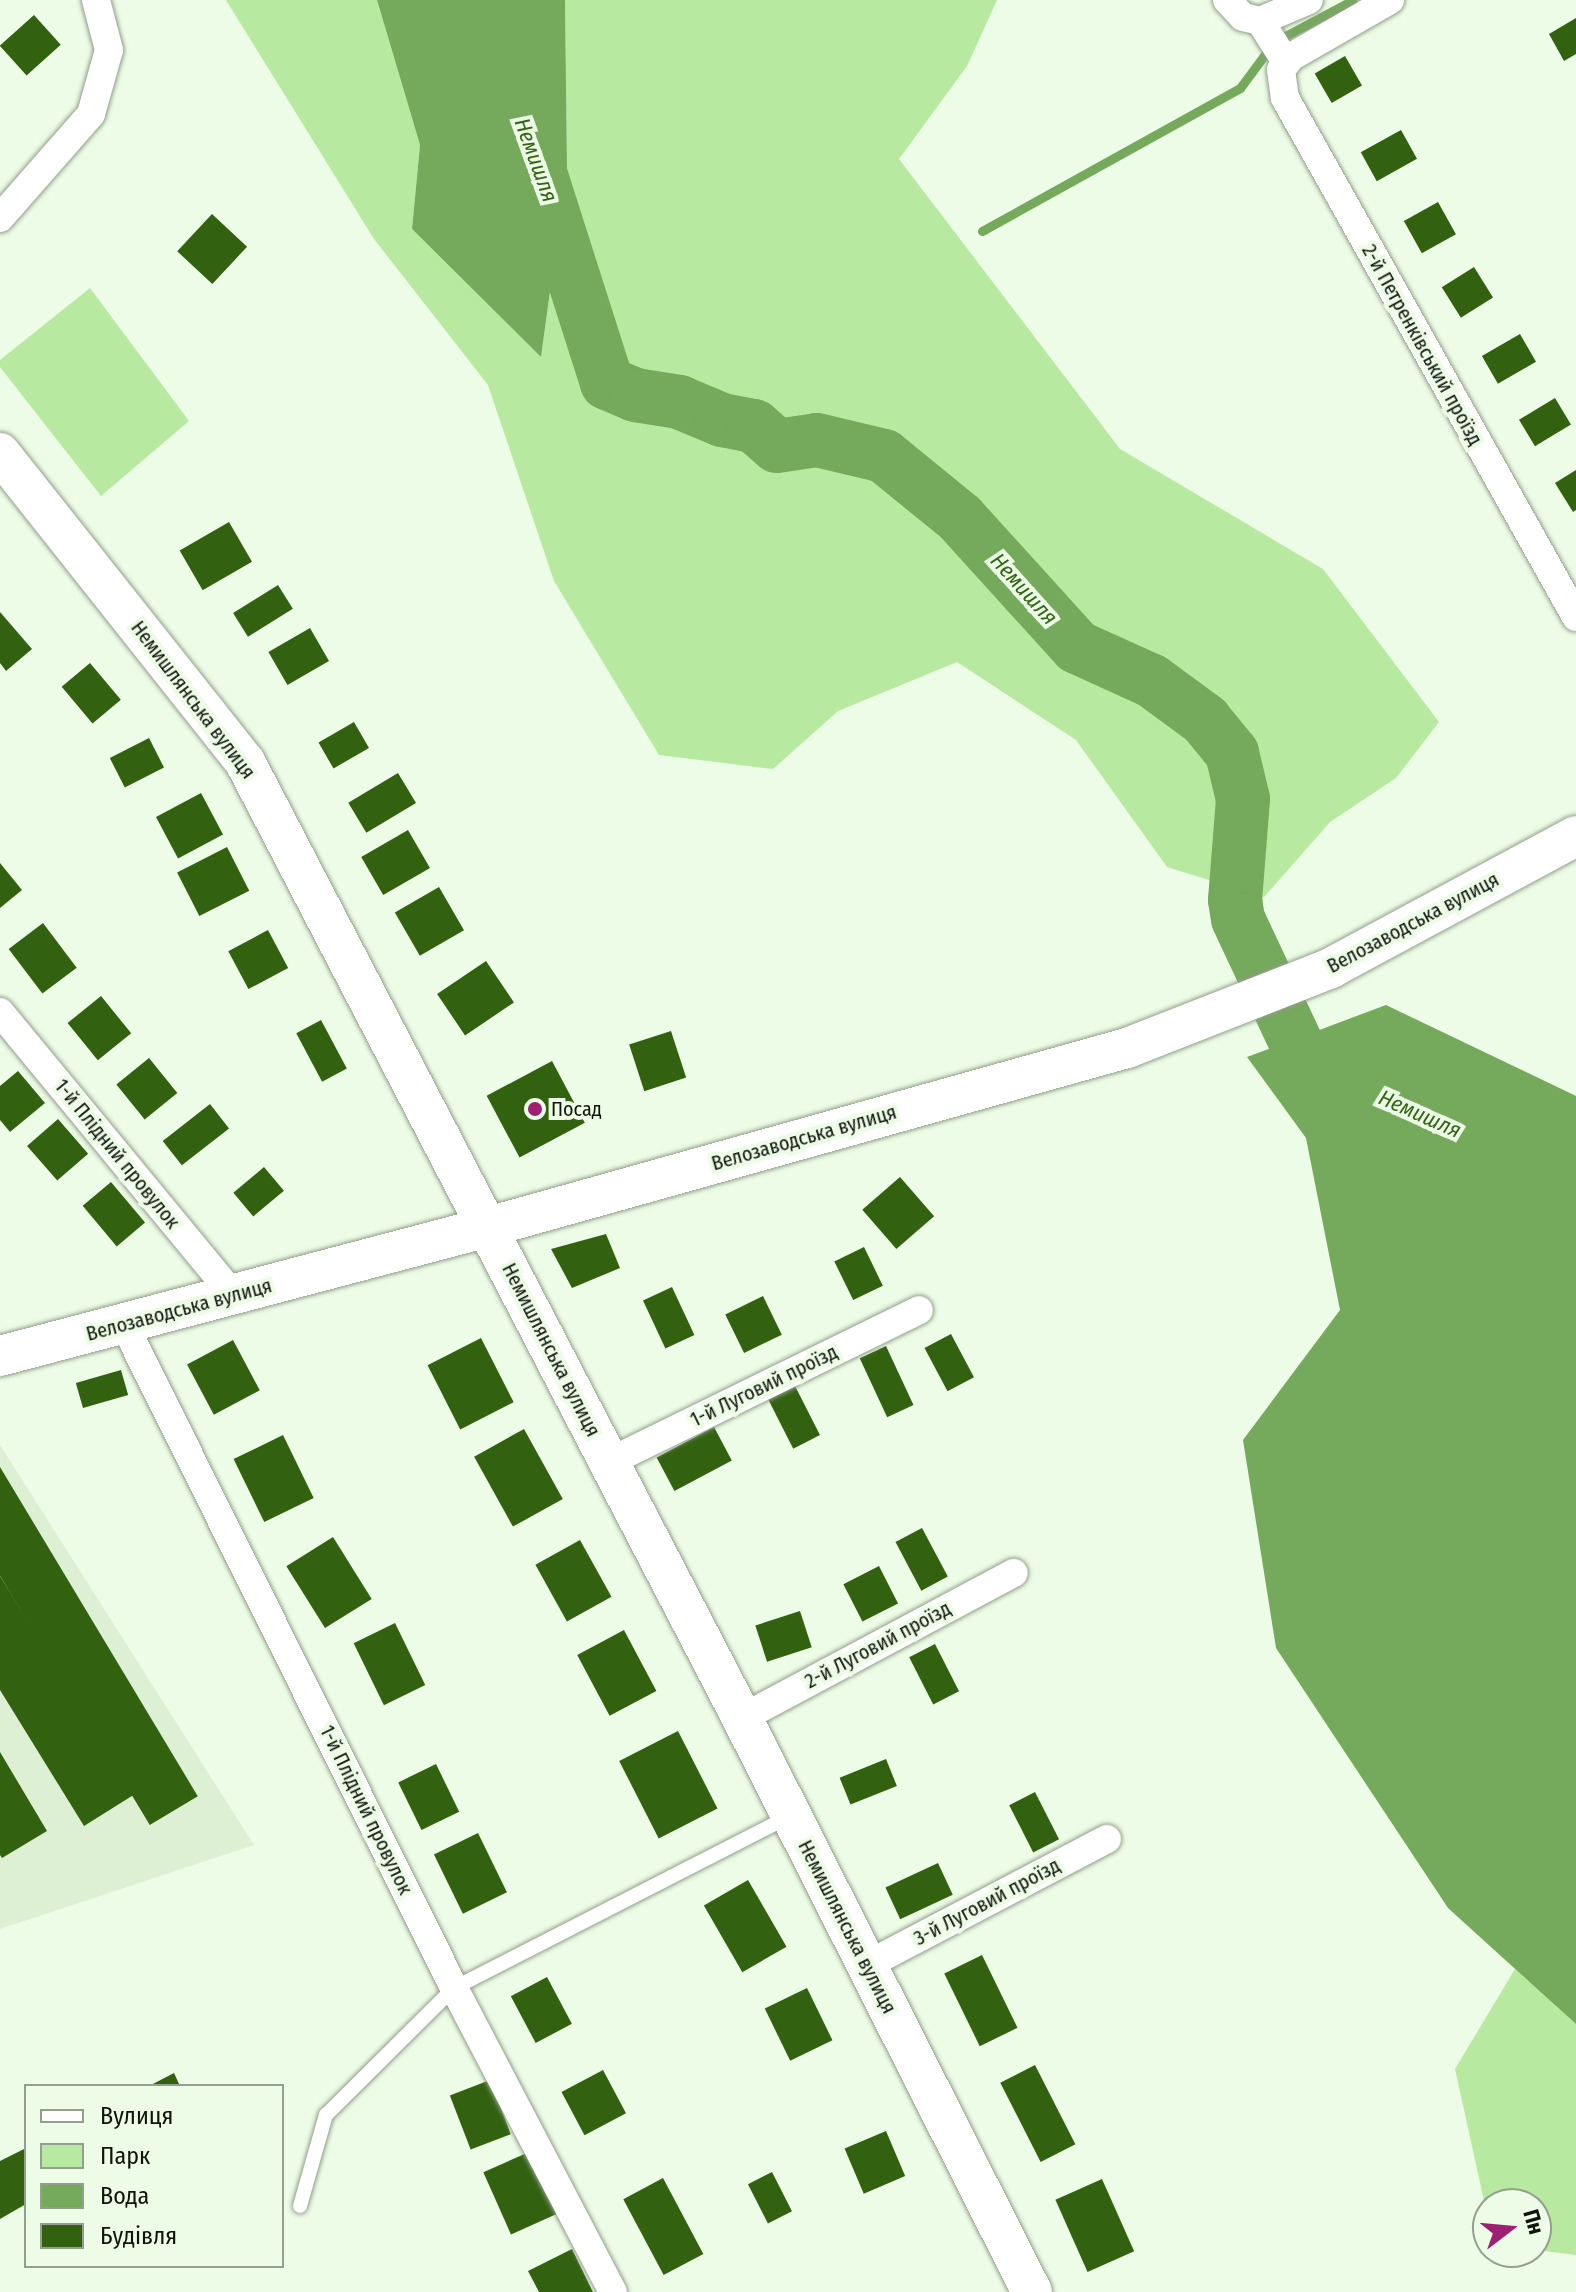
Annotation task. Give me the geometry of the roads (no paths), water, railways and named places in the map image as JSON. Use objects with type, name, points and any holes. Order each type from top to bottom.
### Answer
[{"type":"street","points":[[0,218],[91,114],[109,50],[96,0]]},
{"type":"street","points":[[1227,0],[1271,43],[1308,45],[1390,0]]},
{"type":"street","points":[[1271,43],[1309,0]]},
{"type":"street","name":"2-й Петренківський проїзд","points":[[1271,43],[1288,107],[1576,617]]},
{"type":"street","name":"Немишлянська вулиця","points":[[0,453],[245,762],[742,1718],[1032,2292]]},
{"type":"street","name":"Велозаводська вулиця","points":[[0,1356],[488,1227],[1112,1052],[1331,968],[1576,836]]},
{"type":"street","name":"1-й Плідний провулок","points":[[0,1012],[234,1296]]},
{"type":"street","name":"1-й Луговий проїзд","points":[[609,1462],[919,1310]]},
{"type":"street","name":"1-й Плідний провулок","points":[[124,1324],[454,1988],[613,2292]]},
{"type":"street","name":"2-й Луговий проїзд","points":[[742,1718],[1014,1573]]},
{"type":"street","name":"3-й Луговий проїзд","points":[[867,1965],[1107,1839]]},
{"type":"lane","points":[[300,2206],[326,2115],[454,1988],[791,1816]]},
{"type":"water","points":[[377,0],[565,0],[567,168],[541,357],[412,229],[420,145]]},
{"type":"water","points":[[1386,1005],[1576,1096],[1576,2024],[1448,1908],[1276,1648],[1243,1440],[1340,1310],[1306,1138],[1247,1057]]},
{"type":"waterway","points":[[982,231],[1240,88],[1274,42],[1353,0]]},
{"type":"waterway","name":"Немишля","points":[[535,157],[607,383],[635,395],[679,402],[722,420],[754,426],[777,446],[817,440],[884,456],[960,518],[1077,647],[1152,681],[1205,720],[1232,753],[1243,799],[1235,900],[1238,919],[1297,1045],[1318,1069],[1349,1083]]},
{"type":"place","name":"Посад","points":[[535,1109]]}]
